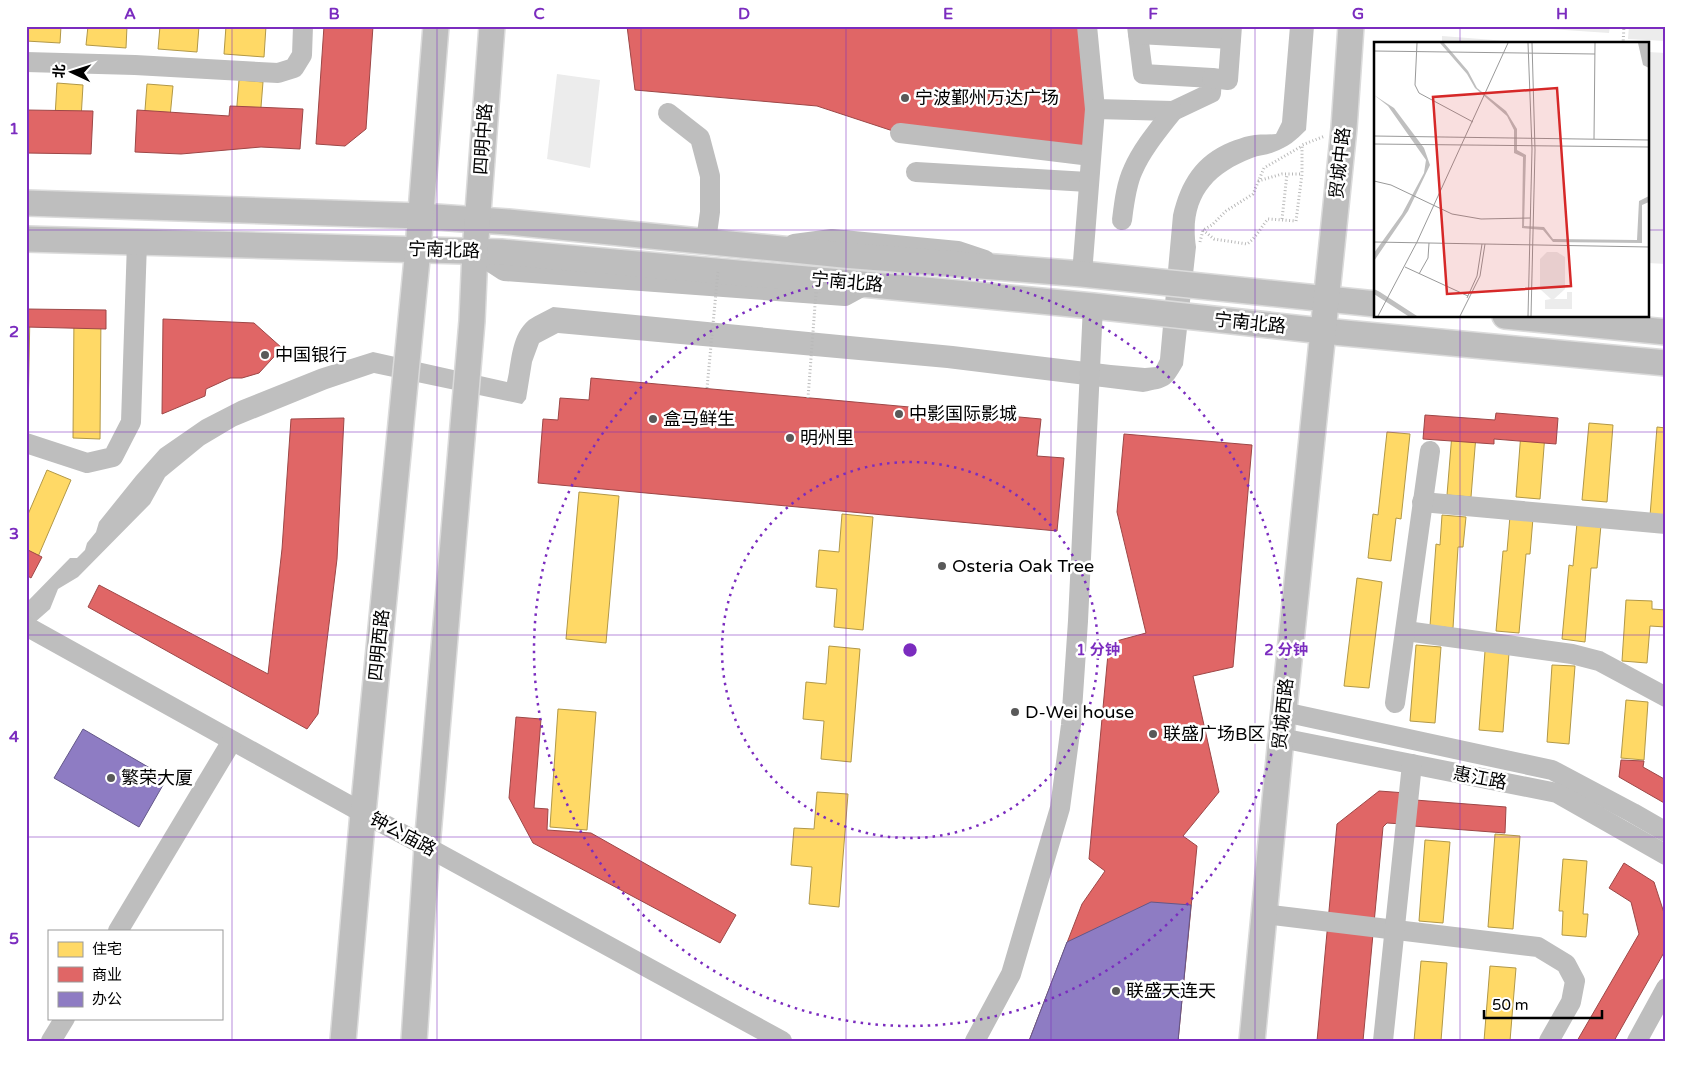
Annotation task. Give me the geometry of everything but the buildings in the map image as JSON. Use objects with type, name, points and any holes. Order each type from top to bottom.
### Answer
[{"type":"main road","points":[[418,249],[436,26]]},
{"type":"main road","name":"四明中路","points":[[475,252],[492,26]]},
{"type":"main road","name":"贸城中路","points":[[1326,299],[1344,128],[1351,26]]},
{"type":"main road","name":"宁南北路","points":[[26,203],[421,216],[477,220],[770,248],[1082,274],[1374,304]]},
{"type":"main road","name":"宁南北路","points":[[26,239],[511,253],[816,279],[1323,331],[1666,363]]},
{"type":"main road","name":"四明西路","points":[[343,1041],[362,813],[418,249]]},
{"type":"main road","points":[[414,1041],[427,847],[472,321],[475,252]]},
{"type":"main road","name":"贸城西路","points":[[1252,1041],[1326,299]]},
{"type":"main road","points":[[1525,318],[1666,332]]},
{"type":"street","points":[[26,62],[135,65],[278,74],[294,68],[302,55],[303,26]]},
{"type":"street","points":[[1082,274],[1095,108],[1087,26]]},
{"type":"street","points":[[1137,30],[1231,32],[1228,80],[1143,74],[1137,30]]},
{"type":"street","points":[[1095,108],[1173,111],[1211,93],[1212,78]]},
{"type":"street","points":[[1122,220],[1125,197],[1133,170],[1148,145],[1173,111]]},
{"type":"street","points":[[668,113],[700,138],[710,176],[710,212],[706,241]]},
{"type":"street","points":[[900,133],[1091,156]]},
{"type":"street","points":[[916,172],[1088,182]]},
{"type":"street","points":[[26,443],[87,463],[114,457],[131,422],[137,242]]},
{"type":"street","points":[[475,252],[504,271],[845,296],[867,284]]},
{"type":"street","points":[[975,1041],[1011,974],[1060,808],[1071,725],[1078,621],[1093,306]]},
{"type":"street","points":[[1395,703],[1430,451]]},
{"type":"street","points":[[1422,502],[1666,524]]},
{"type":"street","name":"钟公庙路","points":[[26,626],[48,640],[362,813],[782,1041]]},
{"type":"street","points":[[1406,631],[1599,661],[1666,697]]},
{"type":"street","name":"惠江路","points":[[1284,712],[1552,770],[1666,832]]},
{"type":"street","name":"惠江路","points":[[1281,738],[1557,793],[1666,855]]},
{"type":"street","points":[[119,930],[232,741]]},
{"type":"street","points":[[1383,1041],[1412,764]]},
{"type":"street","points":[[1264,914],[1538,947],[1566,964],[1575,981],[1571,1002],[1549,1041]]},
{"type":"street","points":[[1636,1041],[1666,988]]},
{"type":"street","points":[[51,1041],[64,1020]]},
{"type":"path","points":[[1623,42],[1624,26]]},
{"type":"path","points":[[1200,242],[1203,230],[1226,211],[1253,194],[1264,168],[1302,145],[1344,128]]},
{"type":"path","points":[[1203,230],[1214,239],[1248,244],[1254,239],[1268,219],[1296,222],[1302,174],[1302,145]]},
{"type":"path","points":[[1257,181],[1282,174],[1302,174]]},
{"type":"path","points":[[1282,219],[1287,174]]},
{"type":"path","points":[[707,388],[718,271]]},
{"type":"path","points":[[808,398],[816,279]]},
{"type":"shaded area","points":[[1290,26],[1314,26],[1306,130],[1284,148],[1252,158],[1225,172],[1206,191],[1196,216],[1196,247],[1183,365],[1168,385],[1143,392],[947,368],[558,333],[539,343],[532,362],[526,399],[522,404],[374,373],[327,389],[236,426],[204,445],[165,477],[150,504],[78,577],[58,589],[50,609],[26,630],[26,603],[70,558],[77,558],[85,550],[87,543],[96,532],[99,522],[160,449],[202,420],[239,401],[319,369],[373,352],[507,382],[515,341],[523,326],[535,316],[553,307],[953,346],[1111,365],[1156,367],[1160,359],[1173,215],[1180,191],[1199,162],[1218,148],[1247,136],[1276,134],[1282,122]]},
{"type":"shaded area","points":[[1506,26],[1610,26],[1609,33]]},
{"type":"shaded area","points":[[1629,26],[1666,26],[1666,41],[1628,39]]},
{"type":"shaded area","points":[[1442,36],[1518,42],[1442,42]]},
{"type":"shaded area","points":[[1650,52],[1666,53],[1666,264],[1650,263]]},
{"type":"shaded area","points":[[557,74],[600,80],[590,168],[547,159]]},
{"type":"place","name":"宁波鄞州万达广场","points":[[905,98]]},
{"type":"place","name":"中国银行","points":[[265,355]]},
{"type":"place","name":"中影国际影城","points":[[899,414]]},
{"type":"place","name":"盒马鲜生","points":[[653,419]]},
{"type":"place","name":"明州里","points":[[790,438]]},
{"type":"place","name":"Osteria Oak Tree","points":[[942,566]]},
{"type":"place","name":"D-Wei house","points":[[1015,712]]},
{"type":"place","name":"联盛广场B区","points":[[1153,734]]},
{"type":"place","name":"繁荣大厦","points":[[111,778]]},
{"type":"place","name":"联盛天连天","points":[[1116,991]]}]
